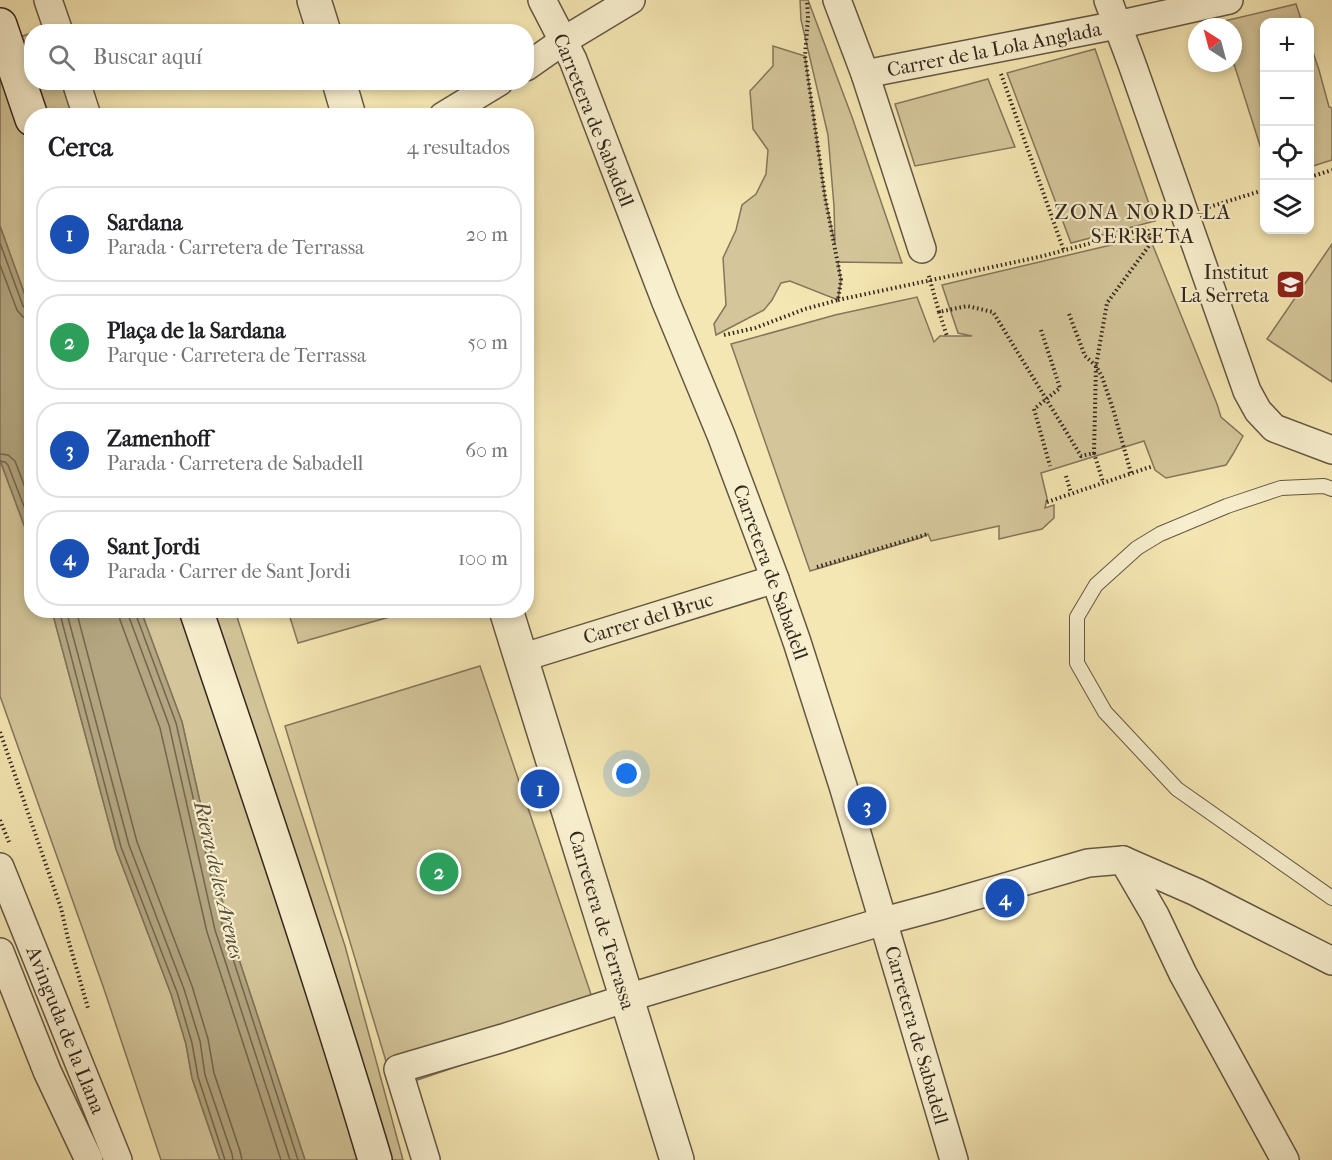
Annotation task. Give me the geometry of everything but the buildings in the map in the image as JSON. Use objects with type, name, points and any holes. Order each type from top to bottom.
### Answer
[{"type":"main road","points":[[315,0],[322,24]]},
{"type":"main road","points":[[0,25],[28,108]]},
{"type":"main road","points":[[341,90],[347,108]]},
{"type":"main road","points":[[199,618],[337,1037],[375,1160]]},
{"type":"main road","name":"Carretera de Terrassa","points":[[508,618],[677,1160]]},
{"type":"street","points":[[48,0],[56,24]]},
{"type":"street","name":"Carretera de Sabadell","points":[[542,0],[573,60],[665,300],[721,435],[775,579],[843,786],[954,1160]]},
{"type":"street","points":[[534,61],[631,0]]},
{"type":"street","points":[[837,0],[865,74],[922,249]]},
{"type":"street","points":[[1107,0],[1132,64],[1247,391],[1258,411],[1274,428],[1332,450]]},
{"type":"street","name":"Carrer de la Lola Anglada","points":[[865,74],[1117,25],[1229,0]]},
{"type":"street","points":[[79,90],[84,108]]},
{"type":"street","points":[[456,108],[486,90]]},
{"type":"street","name":"Carrer del Bruc","points":[[521,658],[775,579]]},
{"type":"street","points":[[1123,860],[1159,906],[1183,974],[1285,1160]]},
{"type":"street","points":[[426,1160],[398,1069],[884,921],[1088,863],[1123,860],[1196,892],[1332,961]]},
{"type":"street","name":"Avinguda de la Llana","points":[[0,867],[118,1160]]},
{"type":"street","points":[[1159,906],[1173,890],[1196,892]]},
{"type":"street","name":"Avinguda de la Llana","points":[[0,952],[47,1071],[89,1160]]},
{"type":"lane","points":[[1332,489],[1324,486],[1281,488],[1227,506],[1160,534],[1137,548],[1096,585],[1077,617],[1077,663],[1105,712],[1177,789],[1332,898]]},
{"type":"path","points":[[807,0],[805,56],[825,197],[841,280],[838,300]]},
{"type":"path","points":[[992,49],[1064,251]]},
{"type":"path","points":[[1314,176],[1332,170]]},
{"type":"path","points":[[1185,215],[1260,191]]},
{"type":"path","points":[[724,334],[755,328],[804,309],[838,300],[1064,251],[1148,228],[1151,243],[1107,303],[1096,366],[1094,453],[1103,482]]},
{"type":"path","points":[[922,249],[946,336]]},
{"type":"path","points":[[939,312],[967,306],[993,312],[1081,456],[1094,453]]},
{"type":"path","points":[[1069,314],[1085,356],[1096,366],[1102,377],[1131,473]]},
{"type":"path","points":[[1041,330],[1060,388],[1034,409],[1050,466]]},
{"type":"path","points":[[1047,502],[1153,466]]},
{"type":"path","points":[[1066,476],[1071,493]]},
{"type":"path","points":[[817,567],[928,534]]},
{"type":"path","points":[[0,732],[61,908],[85,997]]},
{"type":"shaded area","points":[[800,0],[808,0],[852,117],[902,263],[838,262],[841,280],[838,300],[790,281],[781,283],[764,310],[716,335],[714,324],[726,305],[723,258],[736,230],[742,205],[756,194],[766,174],[768,150],[753,129],[750,91],[773,66],[773,46],[805,56],[825,197],[835,244],[828,135],[801,20]]},
{"type":"shaded area","points":[[1296,4],[1301,18],[1260,18],[1260,145],[1237,72],[1242,72],[1242,18],[1237,18]]},
{"type":"shaded area","points":[[24,35],[24,90],[65,90],[72,108],[24,108],[24,293],[0,226],[0,44]]},
{"type":"shaded area","points":[[1095,49],[1155,221],[1071,243],[1007,73]]},
{"type":"shaded area","points":[[1314,55],[1329,107],[1332,108],[1332,160],[1314,166]]},
{"type":"shaded area","points":[[988,79],[1015,147],[915,166],[895,104]]},
{"type":"shaded area","points":[[1149,236],[1221,417],[1243,436],[1226,465],[1166,478],[1155,470],[1144,441],[1041,473],[1047,498],[1045,508],[1054,505],[1054,518],[1042,529],[999,539],[999,526],[931,541],[928,534],[810,571],[731,344],[835,315],[917,297],[934,342],[940,336],[972,336],[958,333],[942,285]]},
{"type":"shaded area","points":[[1332,244],[1332,382],[1267,339]]},
{"type":"shaded area","points":[[0,460],[24,525],[24,618],[54,618],[116,849],[171,994],[186,1044],[192,1078],[220,1160],[161,1160],[104,989],[0,696]]},
{"type":"shaded area","points":[[144,618],[237,618],[345,946],[403,1160],[305,1160],[228,926],[182,722]]},
{"type":"shaded area","points":[[290,618],[386,618],[298,643]]},
{"type":"shaded area","points":[[480,666],[599,1018],[394,1088],[285,726]]},
{"type":"water","points":[[0,226],[24,293],[24,525],[0,460]]},
{"type":"water","points":[[54,618],[144,618],[182,722],[228,926],[305,1160],[220,1160],[192,1078],[186,1044],[171,994],[116,849]]},
{"type":"place","name":"Institut La Serreta","points":[[1290,284]]},
{"type":"place","name":"Sardana","points":[[540,789]]},
{"type":"place","name":"Zamenhoff","points":[[867,806]]},
{"type":"place","name":"Plaça de la Sardana","points":[[439,872]]},
{"type":"place","name":"Sant Jordi","points":[[1005,898]]},
{"type":"district","name":"ZONA NORD-LA SERRETA","points":[[1143,224]]},
{"type":"water label","name":"Riera de les Arenes","points":[[219,880]]}]
